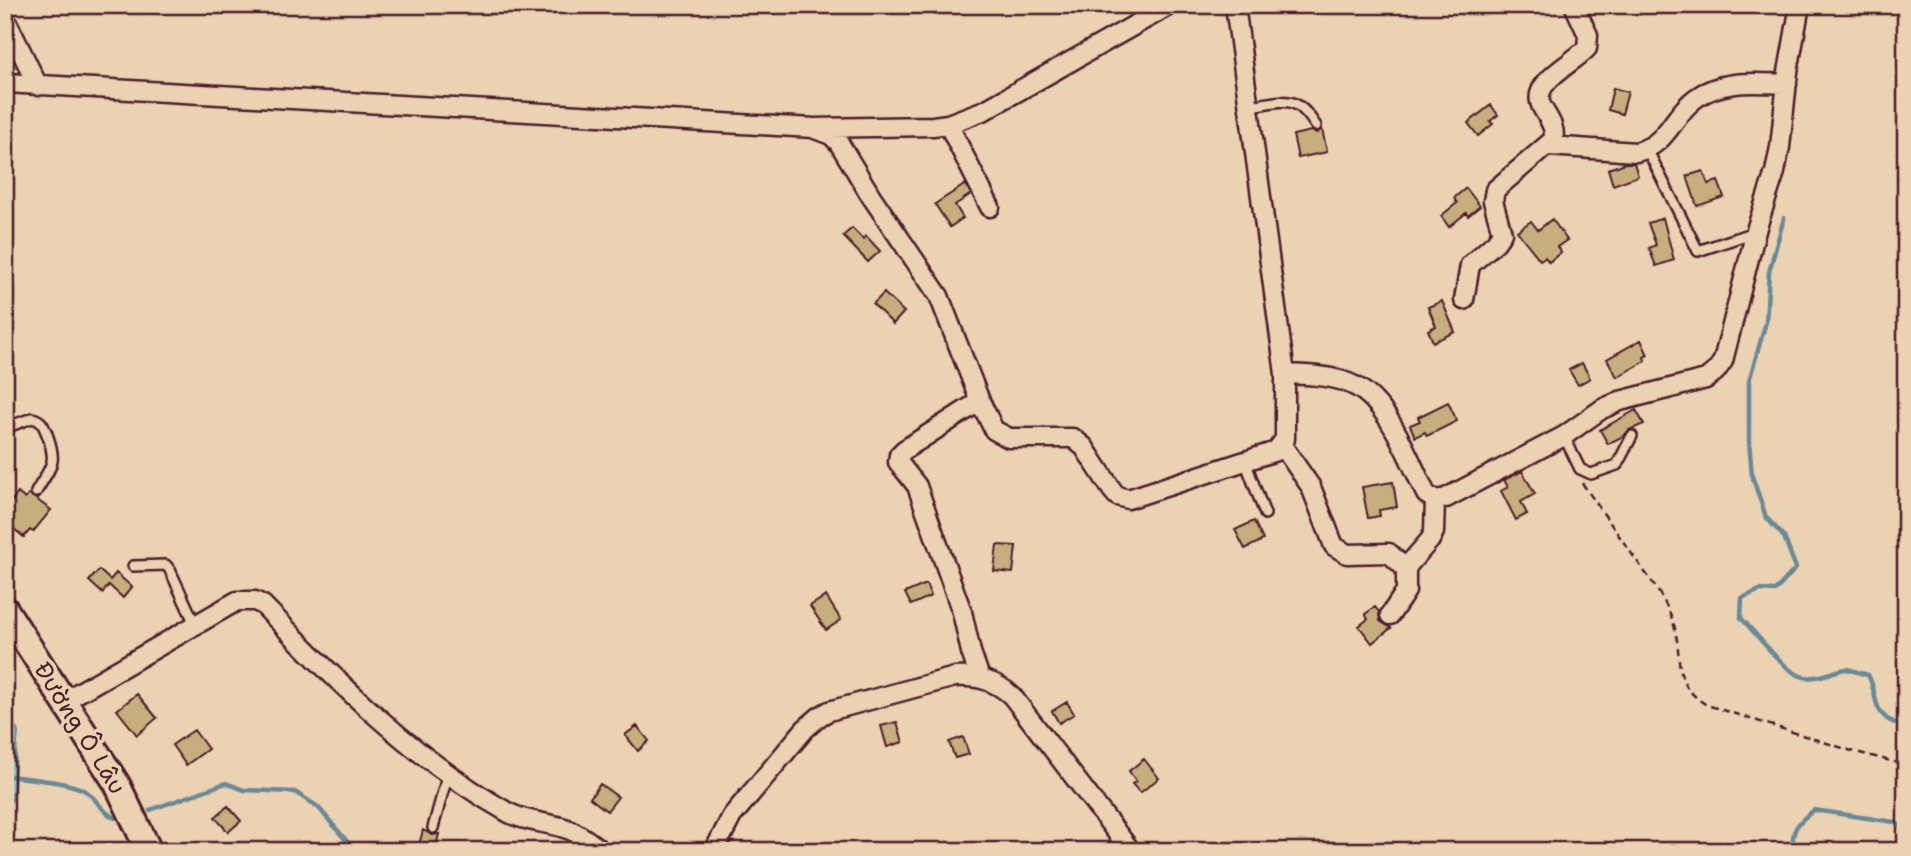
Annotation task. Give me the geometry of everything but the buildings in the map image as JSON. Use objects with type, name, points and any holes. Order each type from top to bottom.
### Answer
[{"type":"main road","name":"Đường Ô Lâu","points":[[5,609],[117,784],[149,851]]},
{"type":"street","points":[[5,83],[814,128],[948,124],[985,110],[1170,5]]},
{"type":"street","points":[[814,128],[831,135],[839,143],[871,196],[939,296],[989,423],[1001,435],[1009,438],[1073,438],[1084,447],[1112,490],[1128,499],[1276,451],[1285,439],[1285,374],[1235,5]]},
{"type":"street","points":[[1464,300],[1470,265],[1496,242],[1502,233],[1493,201],[1495,190],[1549,146],[1554,135],[1539,102],[1540,89],[1582,54],[1589,41],[1574,5]]},
{"type":"street","points":[[1285,374],[1320,376],[1336,380],[1354,386],[1371,397],[1384,411],[1426,494],[1435,500],[1446,498],[1564,436],[1602,409],[1620,401],[1706,379],[1723,361],[1755,232],[1775,172],[1800,5]]},
{"type":"street","points":[[5,18],[38,86]]},
{"type":"street","points":[[1549,146],[1636,152],[1647,149],[1664,137],[1684,108],[1707,92],[1724,85],[1743,83],[1787,84]]},
{"type":"street","points":[[948,124],[990,207]]},
{"type":"street","points":[[980,401],[904,450],[899,455],[898,462],[917,486],[962,612],[980,678]]},
{"type":"street","points":[[1282,445],[1311,487],[1334,546],[1347,554],[1389,553],[1406,569]]},
{"type":"street","points":[[1391,615],[1406,591],[1406,569],[1430,540],[1436,523],[1435,500]]},
{"type":"street","points":[[64,701],[237,601],[255,601],[263,605],[348,691],[448,773],[509,813],[569,830],[602,851]]},
{"type":"street","points":[[715,851],[732,816],[805,729],[820,716],[829,711],[955,677],[980,678],[1003,688],[1012,696],[1131,851]]},
{"type":"lane","points":[[1250,106],[1295,102],[1306,110],[1316,126]]},
{"type":"lane","points":[[1647,149],[1698,251],[1755,232]]},
{"type":"lane","points":[[5,428],[32,418],[43,424],[54,457],[36,492]]},
{"type":"lane","points":[[1564,436],[1577,462],[1587,473],[1614,467],[1622,459],[1632,436]]},
{"type":"lane","points":[[1245,461],[1265,514]]},
{"type":"lane","points":[[133,566],[166,565],[195,624]]},
{"type":"lane","points":[[433,828],[448,773]]},
{"type":"path","points":[[1577,462],[1579,478],[1652,581],[1672,619],[1682,680],[1693,697],[1707,705],[1852,751],[1906,765]]},
{"type":"water","points":[[5,705],[18,732],[12,800],[5,811]]},
{"type":"waterway","points":[[1784,218],[1769,272],[1766,322],[1749,381],[1749,440],[1752,476],[1766,517],[1784,537],[1796,568],[1775,591],[1760,590],[1742,598],[1741,618],[1780,661],[1796,674],[1816,677],[1847,669],[1868,675],[1881,713],[1889,720],[1906,727]]},
{"type":"waterway","points":[[5,775],[80,788],[115,818]]},
{"type":"waterway","points":[[150,810],[226,783],[244,790],[295,792],[318,807],[355,851]]},
{"type":"waterway","points":[[1794,851],[1794,832],[1814,810],[1894,822],[1906,829]]}]
